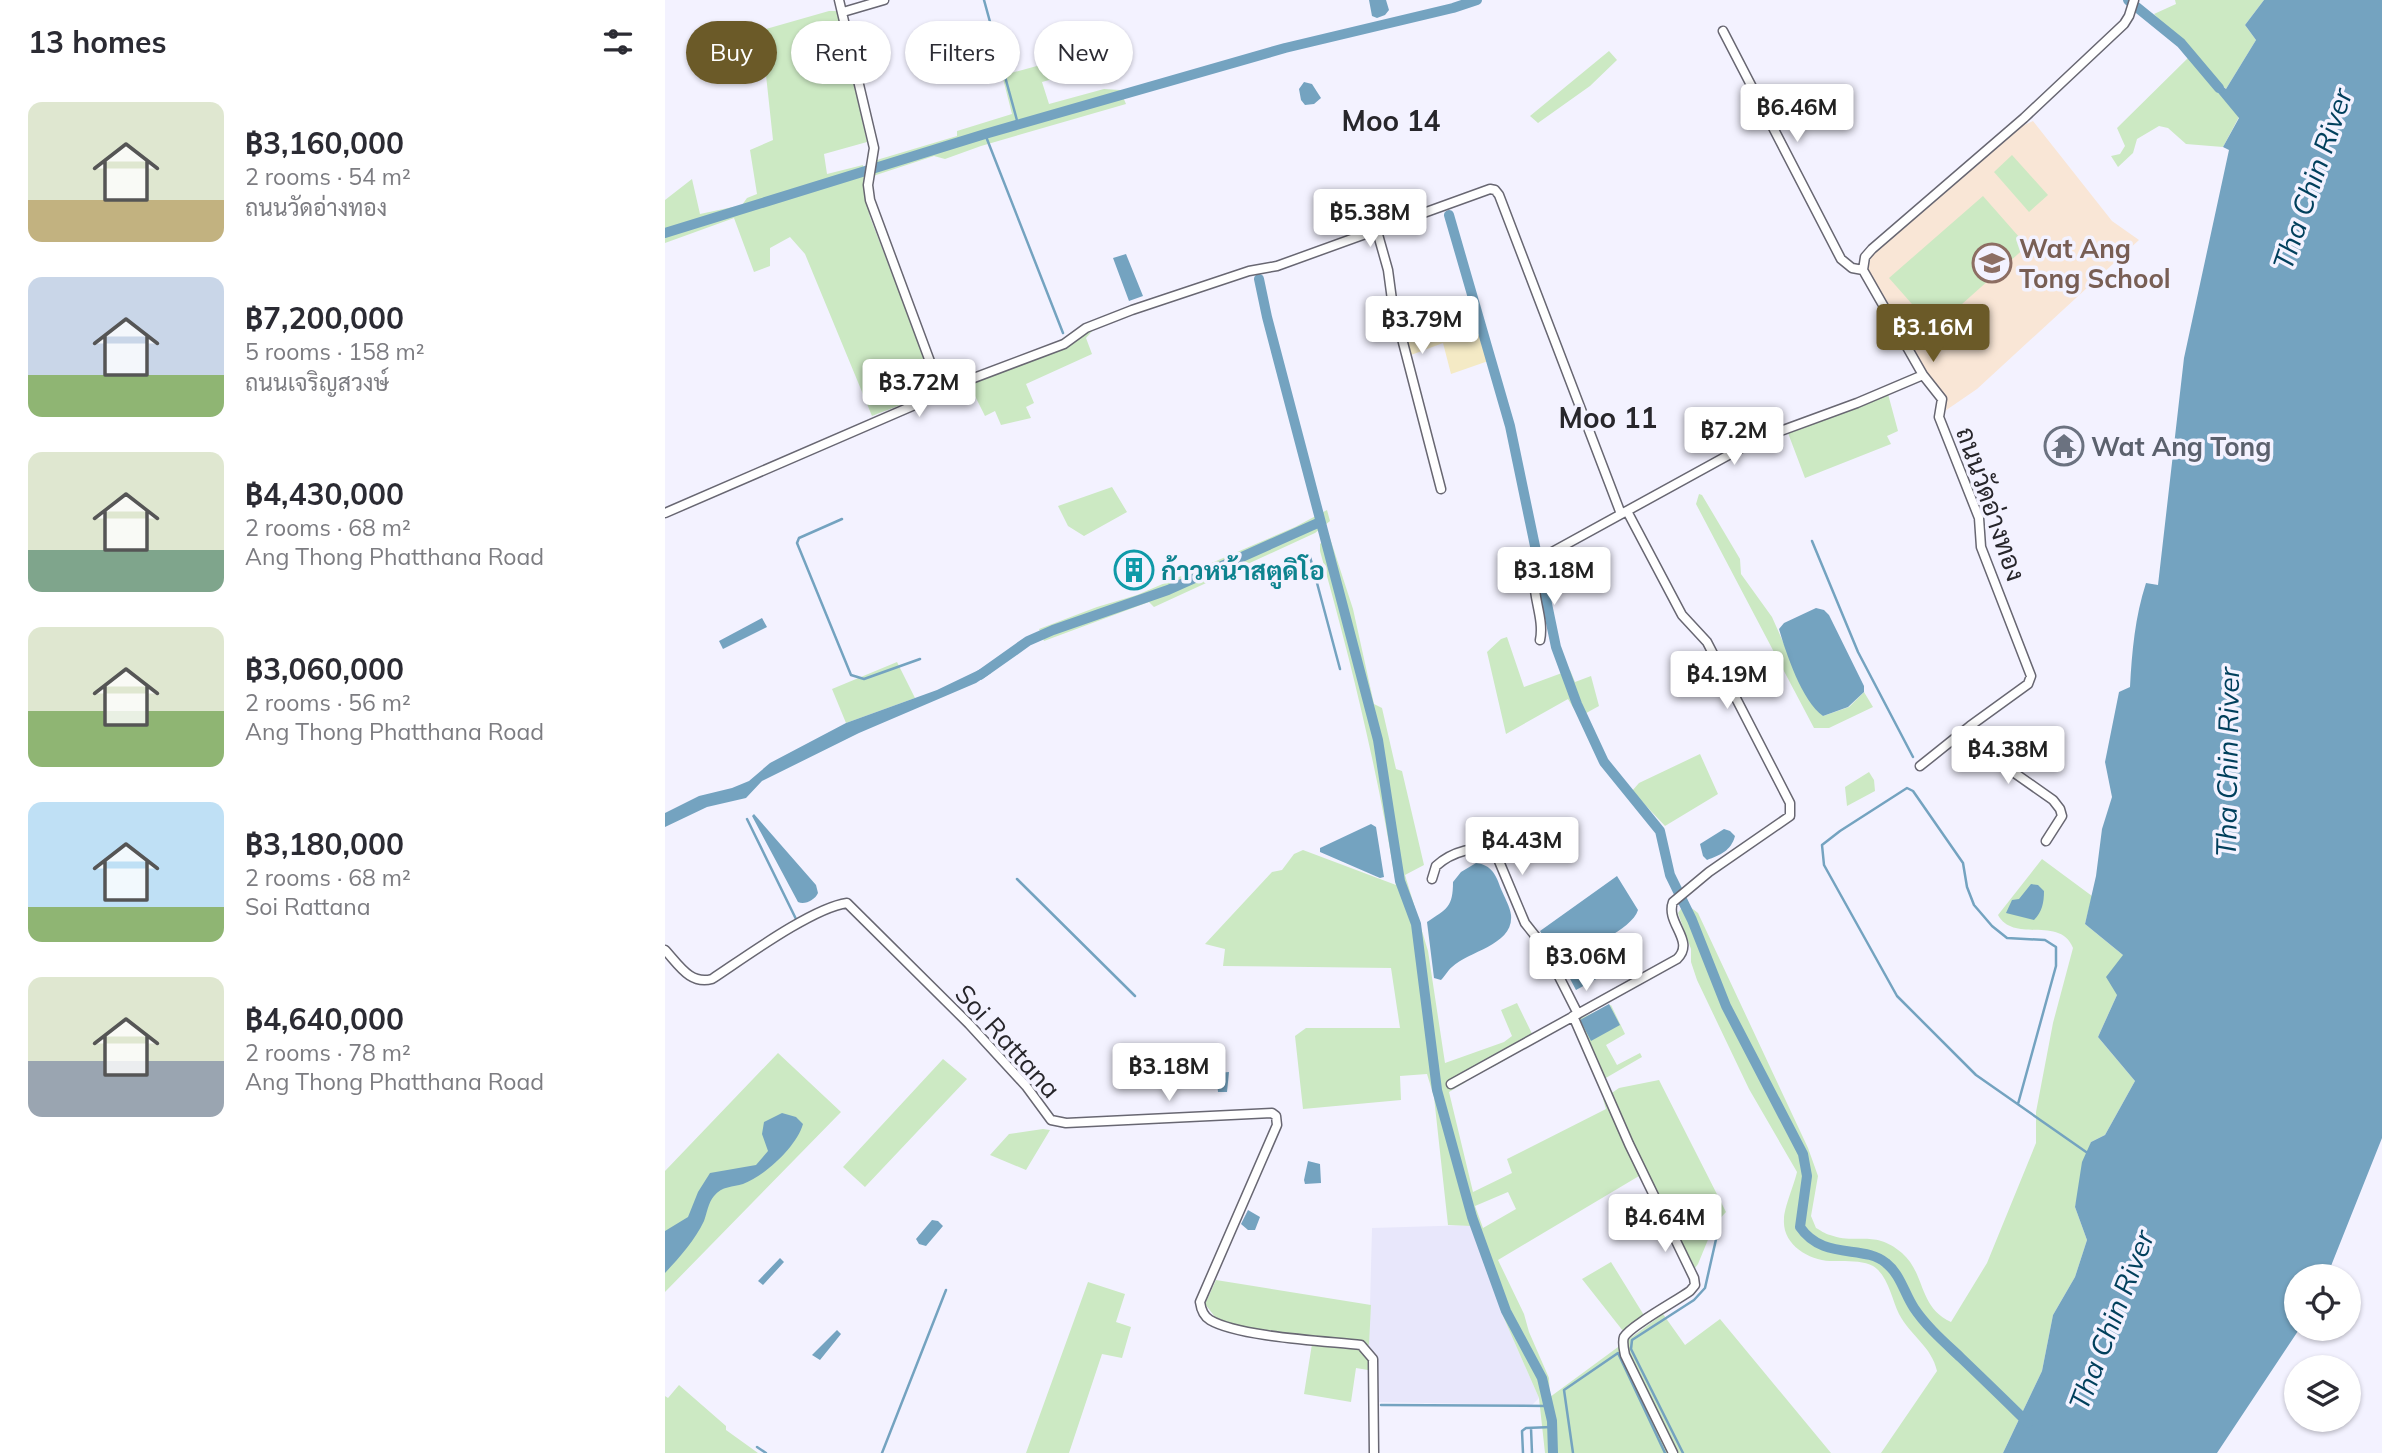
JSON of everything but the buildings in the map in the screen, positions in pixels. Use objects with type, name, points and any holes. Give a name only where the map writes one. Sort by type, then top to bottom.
[{"type":"street","points":[[839,0],[874,148],[868,185],[870,200],[935,375],[934,393]]},
{"type":"street","points":[[843,12],[884,0]]},
{"type":"street","points":[[1723,31],[1842,259],[1852,268],[1863,270],[1865,257],[1872,249],[2024,118],[2124,24],[2134,0]]},
{"type":"street","points":[[665,513],[917,404],[934,393],[1064,344],[1086,328],[1132,310],[1249,271],[1277,266],[1485,190],[1495,190],[1515,235],[1602,469],[1682,615],[1707,642],[1790,803],[1790,816],[1679,895],[1674,902],[1672,915],[1683,940],[1683,953],[1677,959],[1451,1084]]},
{"type":"street","points":[[1377,231],[1441,489]]},
{"type":"street","name":"ถนนวัดอ่างทอง","points":[[1863,270],[1923,375],[1942,399],[1939,418],[1979,518],[1981,547],[2015,639],[2031,673],[2028,684],[1920,766]]},
{"type":"street","points":[[1540,640],[1541,618],[1533,581],[1533,570],[1539,561],[1756,440],[1857,403],[1923,375]]},
{"type":"street","points":[[1959,734],[2053,800],[2062,817],[2046,841]]},
{"type":"street","points":[[1432,879],[1436,866],[1458,854],[1477,848],[1486,848],[1496,854],[1525,923],[1544,947],[1629,1144],[1694,1278],[1695,1285],[1690,1291],[1634,1328],[1624,1337],[1623,1343],[1625,1355],[1673,1453]]},
{"type":"street","name":"Soi Rattana","points":[[665,950],[689,976],[703,982],[712,979],[785,932],[835,905],[847,903],[969,1024],[1026,1086],[1051,1120],[1066,1123],[1272,1113],[1276,1116],[1277,1125],[1200,1302],[1201,1309],[1211,1320],[1233,1328],[1361,1345],[1365,1348],[1373,1359],[1374,1453]]},
{"type":"shaded area","name":"Wat Ang Tong School","points":[[2033,121],[2112,221],[2139,240],[1977,389],[1942,413],[1924,367],[1868,270],[1871,255],[2018,128]]},
{"type":"shaded area","points":[[1472,1225],[1503,1316],[1539,1398],[1532,1405],[1376,1402],[1369,1345],[1372,1228]]},
{"type":"green space","points":[[2175,0],[2264,0],[2245,25],[2256,40],[2226,89],[2214,79],[2239,117],[2223,147],[2186,144],[2168,128],[2159,126],[2137,139],[2133,153],[2118,167],[2111,156],[2120,154],[2125,146],[2117,128],[2189,57],[2173,41],[2175,37],[2154,14],[2176,4]]},
{"type":"green space","points":[[837,11],[840,21],[794,21]]},
{"type":"green space","points":[[791,22],[791,84],[854,84],[867,142],[824,154],[827,174],[863,165],[870,217],[929,369],[932,385],[928,390],[914,399],[872,416],[805,254],[790,237],[770,248],[770,266],[754,272],[734,218],[665,243],[665,200],[692,179],[700,214],[742,205],[747,198],[757,194],[750,150],[773,140],[767,84],[777,84],[777,26]]},
{"type":"green space","points":[[1609,51],[1617,60],[1590,86],[1538,123],[1530,116]]},
{"type":"green space","points":[[1034,67],[1034,84],[1043,84],[1049,104],[1104,89],[1120,90],[1126,104],[945,159],[934,156],[873,176],[875,161],[957,136],[957,131],[1012,114],[1004,84],[1020,84],[1020,71]]},
{"type":"green space","points":[[2012,155],[2048,195],[2029,212],[1994,172]]},
{"type":"green space","points":[[1983,196],[2027,246],[1934,329],[1889,278]]},
{"type":"green space","points":[[1094,329],[1086,338],[1092,354],[1026,384],[1034,403],[1026,407],[1031,418],[1001,425],[995,411],[985,416],[969,384],[1015,366],[1086,330]]},
{"type":"green space","points":[[1888,394],[1898,431],[1887,436],[1891,444],[1805,478],[1788,433]]},
{"type":"green space","points":[[1112,487],[1127,512],[1084,536],[1068,526],[1058,506]]},
{"type":"green space","points":[[1699,494],[1740,559],[1741,574],[1772,617],[1803,687],[1823,716],[1849,707],[1864,692],[1873,707],[1829,728],[1814,728],[1696,504]]},
{"type":"green space","points":[[1327,510],[1330,521],[1315,533],[1154,607],[1149,602],[1044,641],[1039,629],[1137,595],[1295,527]]},
{"type":"green space","points":[[1329,535],[1353,609],[1374,704],[1382,708],[1396,769],[1402,771],[1424,865],[1405,875],[1428,951],[1445,1063],[1504,1042],[1512,1036],[1501,1010],[1517,1003],[1536,1042],[1493,1067],[1465,1076],[1466,1082],[1449,1092],[1473,1192],[1512,1173],[1507,1159],[1606,1109],[1603,1099],[1619,1088],[1659,1080],[1726,1212],[1714,1225],[1698,1264],[1689,1276],[1639,1176],[1498,1260],[1524,1314],[1549,1378],[1550,1397],[1663,1314],[1685,1345],[1720,1319],[1831,1453],[1545,1453],[1539,1398],[1503,1316],[1472,1226],[1448,1225],[1434,1097],[1427,1074],[1400,1076],[1401,1100],[1303,1109],[1295,1036],[1306,1028],[1400,1028],[1391,968],[1223,966],[1225,949],[1205,944],[1272,872],[1282,870],[1294,854],[1303,850],[1396,885],[1372,759],[1320,544]],"holes":[[[1508,1192],[1516,1209],[1483,1228],[1475,1206]]]},
{"type":"green space","points":[[1507,637],[1524,687],[1570,670],[1575,682],[1591,676],[1599,706],[1579,717],[1568,699],[1506,734],[1487,652]]},
{"type":"green space","points":[[897,662],[915,698],[846,723],[832,689]]},
{"type":"green space","points":[[1700,754],[1718,794],[1665,826],[1632,791],[1639,783]]},
{"type":"green space","points":[[1869,772],[1874,780],[1875,791],[1847,806],[1845,787]]},
{"type":"green space","points":[[2042,859],[2092,896],[2085,924],[2123,955],[2117,995],[2098,1037],[2135,1081],[2105,1135],[2091,1142],[2075,1207],[2087,1240],[2075,1277],[2053,1315],[2042,1371],[2003,1453],[1881,1453],[1937,1371],[1931,1355],[1899,1314],[1886,1281],[1878,1270],[1863,1263],[1813,1258],[1798,1249],[1787,1236],[1784,1214],[1797,1172],[1749,1089],[1697,980],[1691,962],[1691,949],[1678,913],[1685,903],[1698,913],[1808,1148],[1818,1176],[1811,1216],[1816,1228],[1840,1238],[1874,1239],[1892,1246],[1910,1261],[1933,1308],[1951,1322],[1987,1263],[2036,1143],[2036,1112],[2053,1023],[2073,948],[2067,938],[2058,933],[2015,928],[2005,923],[1998,915]]},
{"type":"green space","points":[[1611,1005],[1625,1034],[1606,1045],[1617,1065],[1640,1053],[1642,1057],[1604,1079],[1577,1020]]},
{"type":"green space","points":[[778,1053],[841,1112],[665,1292],[665,1171]]},
{"type":"green space","points":[[943,1059],[967,1079],[865,1187],[843,1167]]},
{"type":"green space","points":[[1050,1130],[1026,1170],[990,1155],[1009,1134]]},
{"type":"green space","points":[[1611,1262],[1645,1317],[1623,1331],[1582,1279]]},
{"type":"green space","points":[[1216,1280],[1371,1305],[1369,1345],[1234,1325],[1215,1317],[1205,1304]]},
{"type":"green space","points":[[1088,1282],[1125,1294],[1116,1322],[1131,1327],[1122,1358],[1102,1354],[1069,1453],[1026,1453]]},
{"type":"green space","points":[[1312,1344],[1362,1349],[1368,1354],[1368,1370],[1356,1368],[1351,1402],[1304,1394]]},
{"type":"green space","points":[[679,1385],[726,1426],[726,1430],[758,1453],[665,1453],[665,1396],[668,1398]]},
{"type":"sand","points":[[1476,300],[1494,359],[1451,374],[1443,343],[1403,358],[1396,328]]},
{"type":"water","points":[[1369,0],[1386,0],[1389,10],[1377,18],[1372,16]]},
{"type":"water","name":"Tha Chin River","points":[[2264,0],[2382,0],[2382,1138],[2332,1264],[2284,1264],[2284,1341],[2291,1341],[2217,1453],[2003,1453],[2042,1371],[2053,1315],[2075,1277],[2087,1240],[2075,1207],[2082,1162],[2091,1142],[2105,1135],[2135,1081],[2098,1037],[2117,995],[2106,977],[2123,955],[2085,924],[2096,876],[2102,829],[2112,797],[2105,762],[2119,692],[2130,687],[2135,634],[2146,583],[2158,585],[2184,358],[2229,150],[2223,147],[2239,118],[2210,83],[2213,79],[2226,89],[2256,40],[2245,25]]},
{"type":"water","points":[[1304,82],[1312,84],[1321,98],[1314,104],[1305,105],[1301,100],[1299,89]]},
{"type":"water","points":[[1126,254],[1143,296],[1129,301],[1113,258]]},
{"type":"water","points":[[1816,608],[1829,615],[1864,686],[1864,692],[1848,707],[1823,716],[1815,709],[1802,688],[1790,663],[1779,629],[1784,623]]},
{"type":"water","points":[[762,618],[767,627],[723,649],[719,641]]},
{"type":"water","points":[[987,666],[991,673],[976,683],[859,733],[762,781],[746,798],[707,807],[665,827],[665,813],[699,796],[749,781],[770,763],[846,723],[937,690]]},
{"type":"water","points":[[754,814],[816,885],[818,893],[812,900],[798,902],[752,816]]},
{"type":"water","points":[[1371,824],[1376,827],[1384,877],[1380,878],[1320,852],[1320,848]]},
{"type":"water","points":[[1724,829],[1735,836],[1731,845],[1724,852],[1707,860],[1700,844]]},
{"type":"water","points":[[1476,863],[1490,868],[1495,875],[1511,915],[1510,925],[1498,940],[1460,961],[1441,980],[1434,978],[1427,922],[1450,902],[1453,882],[1461,872]]},
{"type":"water","points":[[1617,876],[1638,910],[1634,917],[1617,932],[1595,944],[1565,959],[1557,957],[1540,931]]},
{"type":"water","points":[[2031,884],[2038,885],[2044,891],[2042,907],[2037,917],[2034,920],[2006,913],[2012,900],[2019,899]]},
{"type":"water","points":[[1623,945],[1631,960],[1576,990],[1568,975]]},
{"type":"water","points":[[1609,1004],[1620,1025],[1591,1041],[1580,1020]]},
{"type":"water","points":[[1229,1072],[1227,1092],[1218,1092],[1216,1073]]},
{"type":"water","points":[[782,1113],[796,1117],[803,1124],[794,1142],[761,1174],[743,1184],[724,1189],[714,1196],[696,1235],[665,1273],[665,1231],[688,1217],[698,1192],[710,1173],[756,1165],[768,1151],[762,1134],[764,1122]]},
{"type":"water","points":[[1308,1161],[1320,1164],[1321,1183],[1305,1184]]},
{"type":"water","points":[[1248,1210],[1260,1217],[1255,1230],[1248,1230],[1241,1224]]},
{"type":"water","points":[[932,1220],[943,1226],[926,1246],[919,1244],[916,1239]]},
{"type":"water","points":[[780,1258],[784,1262],[763,1285],[758,1281]]},
{"type":"water","points":[[837,1330],[841,1334],[820,1360],[812,1355]]},
{"type":"waterway","points":[[984,0],[1018,124]]},
{"type":"waterway","points":[[665,233],[985,134],[1285,48],[1477,0]]},
{"type":"waterway","points":[[2128,0],[2181,43],[2219,88]]},
{"type":"waterway","points":[[985,134],[1063,333]]},
{"type":"waterway","points":[[1449,215],[1510,426],[1556,647],[1577,704],[1604,762],[1660,831],[1670,875],[1692,920],[1726,1006],[1803,1154],[1807,1176],[1800,1227],[1809,1238],[1820,1244],[1867,1254],[1886,1263],[1929,1327],[2028,1423]]},
{"type":"waterway","points":[[1259,279],[1378,740],[1400,881],[1416,924],[1437,1090],[1472,1217],[1506,1311],[1542,1378],[1552,1421],[1553,1453]]},
{"type":"waterway","points":[[842,519],[799,538],[797,543],[851,675],[864,679],[920,659]]},
{"type":"waterway","points":[[980,675],[1028,641],[1168,590],[1320,522]]},
{"type":"waterway","points":[[1812,541],[1858,652],[1913,757]]},
{"type":"waterway","points":[[1309,553],[1340,669]]},
{"type":"waterway","points":[[2018,1104],[2056,966],[2056,947],[2045,940],[2007,938],[1992,926],[1974,905],[1967,887],[1963,863],[1913,791],[1907,788],[1822,845],[1824,865],[1897,996],[1976,1075],[2089,1154]]},
{"type":"waterway","points":[[747,819],[796,919]]},
{"type":"waterway","points":[[1017,879],[1135,996]]},
{"type":"waterway","points":[[1683,1453],[1631,1349],[1632,1340],[1694,1300],[1705,1288],[1717,1235]]},
{"type":"waterway","points":[[882,1453],[946,1290]]},
{"type":"waterway","points":[[1573,1453],[1564,1390],[1618,1353],[1665,1453]]},
{"type":"waterway","points":[[1381,1405],[1549,1406]]},
{"type":"waterway","points":[[1523,1453],[1522,1431],[1526,1428],[1552,1427]]},
{"type":"waterway","points":[[1531,1428],[1532,1453]]},
{"type":"waterway","points":[[757,1447],[766,1453]]},
{"type":"place","name":"Wat Ang Tong School","points":[[1992,263]]},
{"type":"place","name":"Wat Ang Tong","points":[[2064,446]]},
{"type":"place","name":"ก้าวหน้าสตูดิโอ","points":[[1134,570]]},
{"type":"district","name":"Moo 14","points":[[1391,120]]},
{"type":"district","name":"Moo 11","points":[[1608,417]]}]
